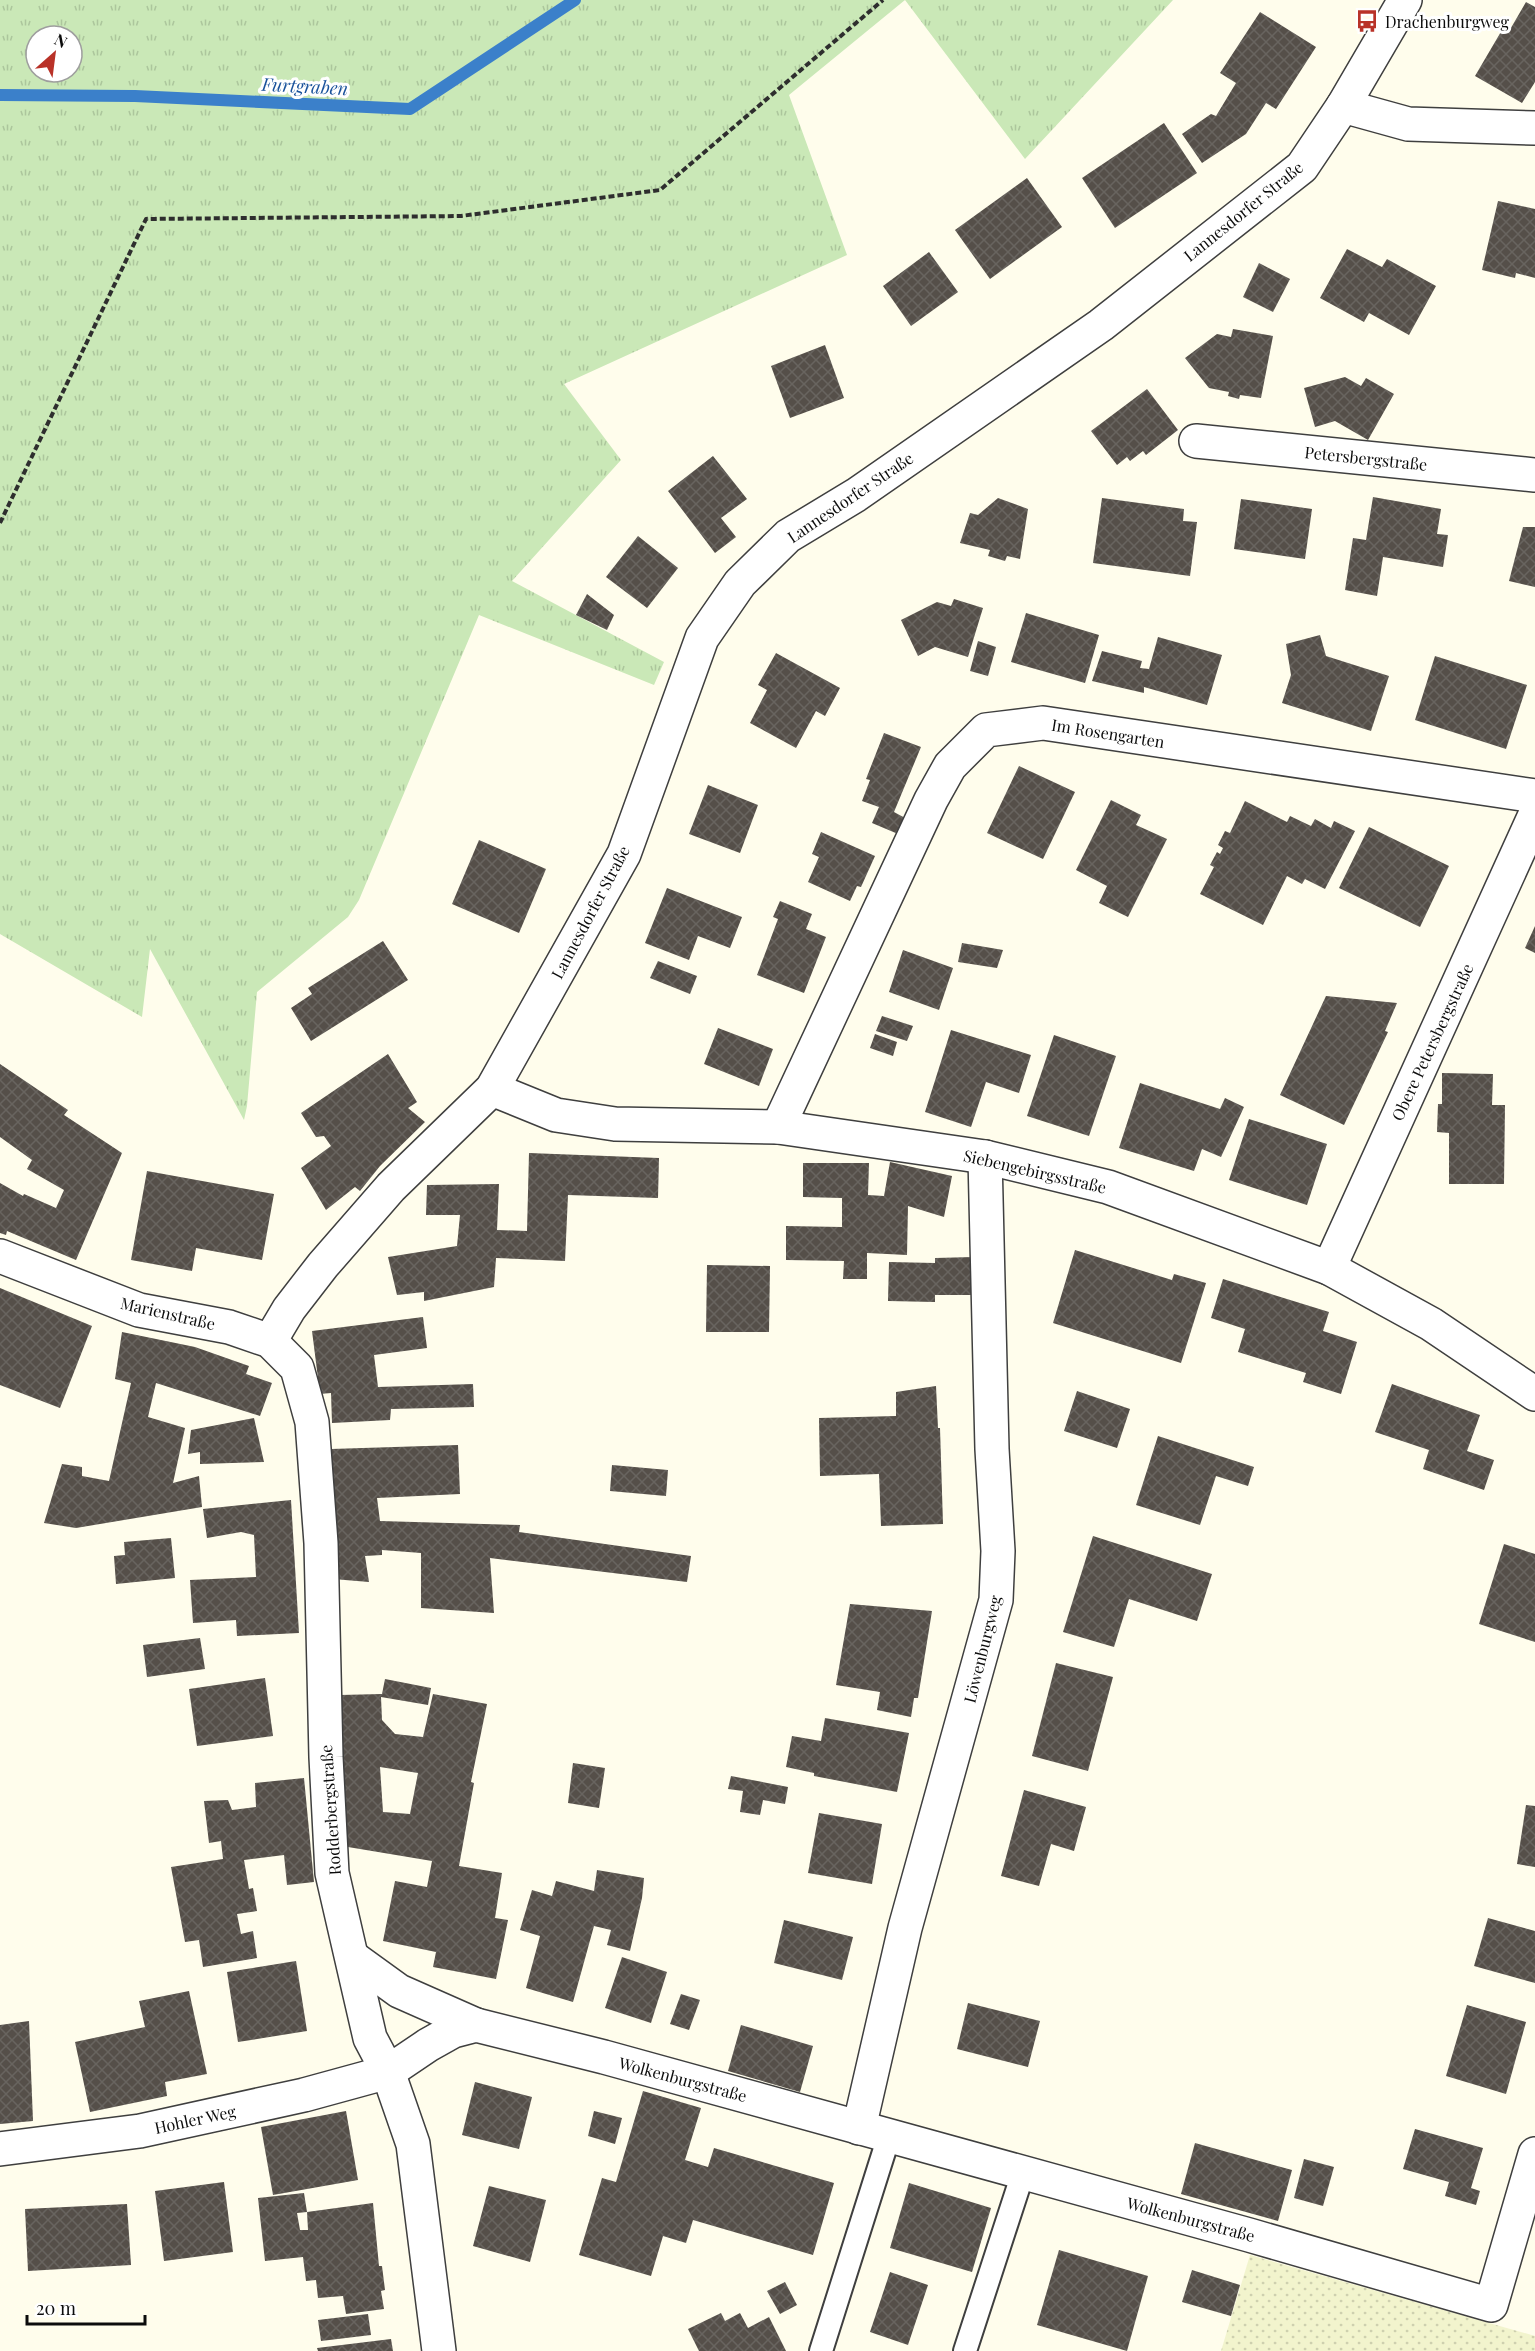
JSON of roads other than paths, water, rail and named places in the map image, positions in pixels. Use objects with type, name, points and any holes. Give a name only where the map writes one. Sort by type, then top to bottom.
[{"type":"street","name":"Lannesdorfer Straße","points":[[270,1341],[289,1309],[330,1256],[391,1187],[492,1089],[624,854],[702,639],[740,583],[788,536],[856,495],[1101,325],[1302,167],[1343,106],[1406,0]]},
{"type":"street","points":[[1343,106],[1407,124],[1535,128]]},
{"type":"street","name":"Petersbergstraße","points":[[1196,441],[1535,475]]},
{"type":"street","name":"Im Rosengarten","points":[[778,1127],[931,800],[950,766],[986,730],[1043,723],[1535,796]]},
{"type":"street","name":"Obere Petersbergstraße","points":[[1329,1268],[1535,815]]},
{"type":"street","name":"Siebengebirgsstraße","points":[[492,1089],[556,1115],[615,1124],[778,1127],[985,1157],[1108,1187],[1329,1268],[1431,1324],[1535,1394]]},
{"type":"street","name":"Löwenburgweg","points":[[874,2132],[905,1928],[996,1600],[998,1551],[992,1449],[985,1157]]},
{"type":"street","name":"Marienstraße","points":[[0,1256],[56,1280],[139,1310],[229,1327],[270,1341]]},
{"type":"street","name":"Rodderbergstraße","points":[[270,1341],[297,1368],[312,1422],[321,1543],[326,1757],[332,1873],[370,2038],[388,2072],[413,2144],[439,2351]]},
{"type":"street","name":"Wolkenburgstraße","points":[[352,1957],[399,1991],[476,2025],[1249,2235],[1491,2305],[1535,2154]]},
{"type":"street","points":[[388,2072],[445,2036],[476,2025]]},
{"type":"street","name":"Hohler Weg","points":[[0,2149],[140,2131],[304,2095],[388,2072]]},
{"type":"lane","points":[[821,2351],[874,2132]]},
{"type":"lane","points":[[965,2351],[1023,2173]]},
{"type":"waterway","name":"Furtgraben","points":[[0,95],[135,96],[410,109],[575,0]]},
{"type":"place","name":"Drachenburgweg","points":[[1367,21]]}]
